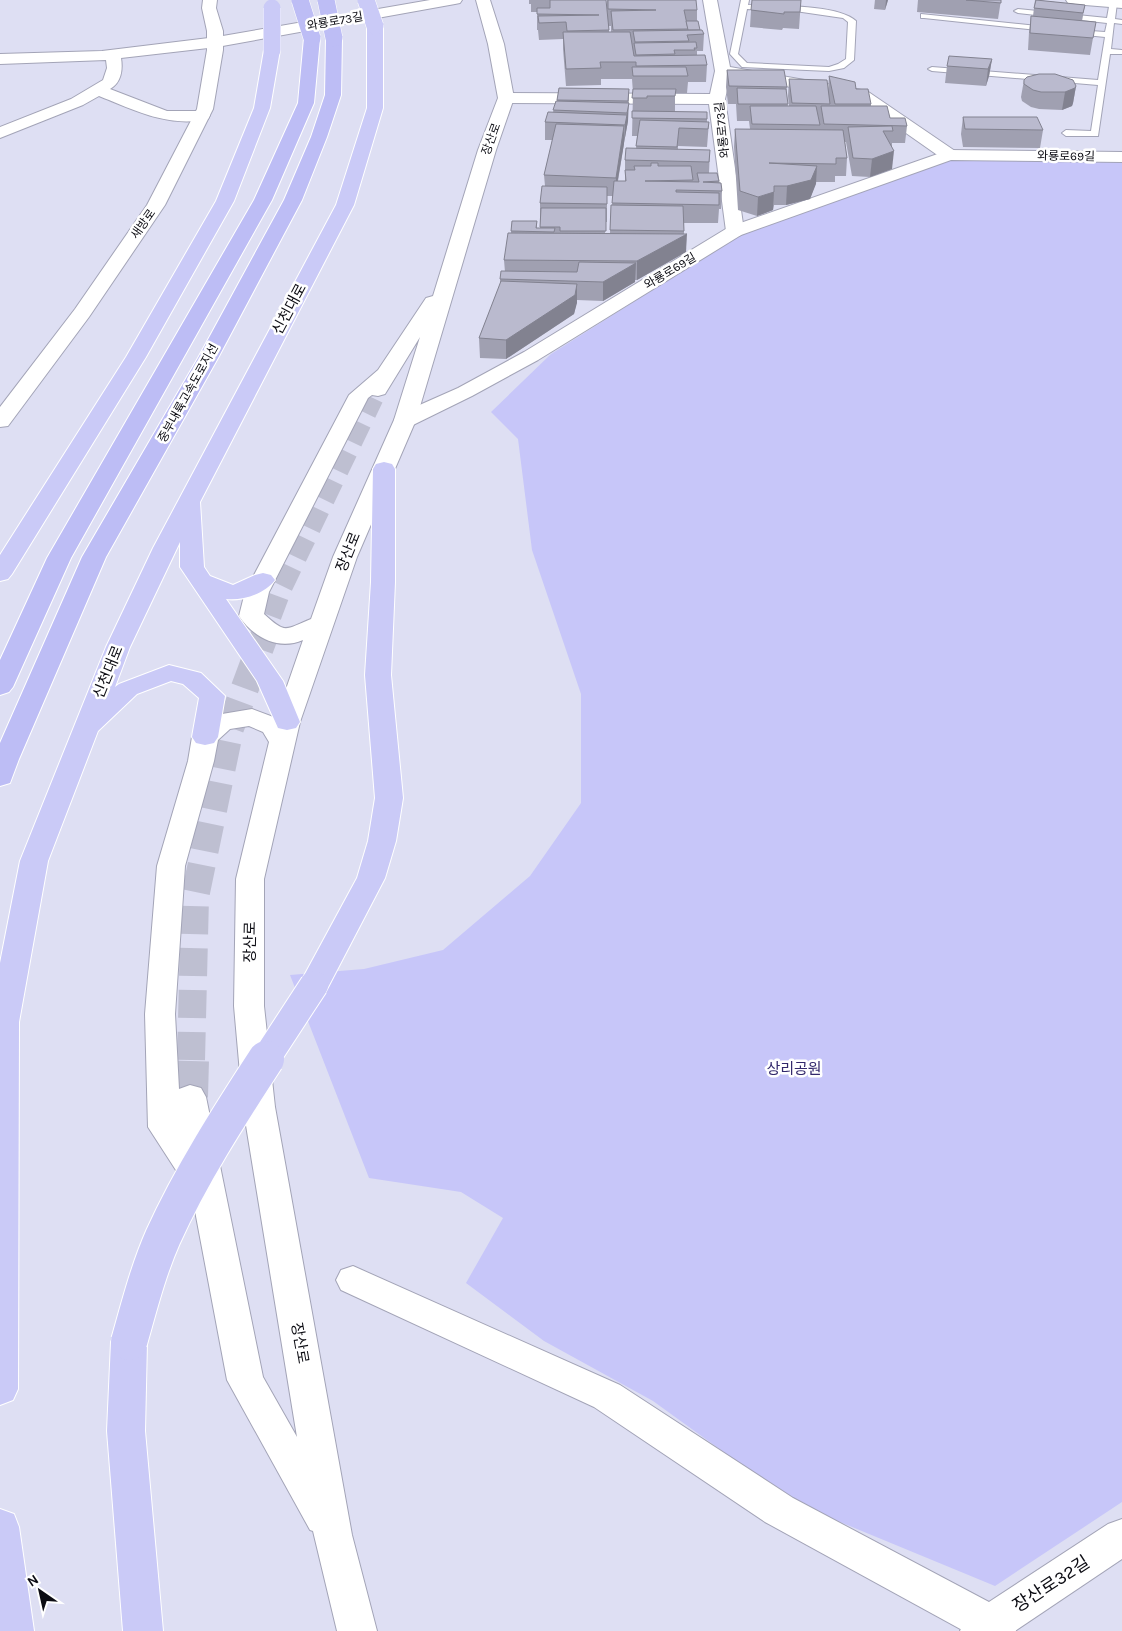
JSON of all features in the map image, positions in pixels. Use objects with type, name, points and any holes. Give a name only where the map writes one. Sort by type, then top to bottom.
[{"type":"highway","name":"중부내륙고속도로지선","points":[[0,687],[59,558],[263,200],[306,103],[312,38],[300,0]]},
{"type":"highway","name":"중부내륙고속도로지선","points":[[0,777],[6,759],[94,557],[208,358],[293,200],[319,137],[333,96],[334,38],[326,0]]},
{"type":"highway","name":"신천대로","points":[[0,1389],[4,1022],[34,861],[118,647],[190,500],[346,205],[375,108],[375,26],[366,0]]},
{"type":"highway","points":[[0,574],[136,356],[225,201],[262,108],[272,50],[271,4]]},
{"type":"highway","points":[[143,1631],[126,1432],[129,1342],[146,1282],[169,1224],[210,1147],[314,985],[371,878],[382,841],[388,798],[378,675],[383,582],[384,469]]},
{"type":"highway","points":[[190,500],[192,567],[270,681],[284,732]]},
{"type":"highway","points":[[202,581],[226,593],[242,593],[263,580]]},
{"type":"highway","points":[[85,731],[128,689],[169,673],[192,678],[212,696],[205,737]]},
{"type":"highway","points":[[0,1527],[14,1631]]},
{"type":"main road","name":"새방로","points":[[0,421],[82,313],[156,205],[202,115],[216,42],[215,25],[208,5],[210,0]]},
{"type":"main road","name":"와룡로73길","points":[[0,59],[113,54],[216,42],[455,0]]},
{"type":"main road","points":[[483,0],[496,44],[506,98],[718,99]]},
{"type":"main road","name":"와룡로73길","points":[[710,0],[723,71],[718,99],[735,231]]},
{"type":"main road","points":[[1073,0],[1118,4]]},
{"type":"main road","points":[[0,133],[77,102],[110,83],[115,68],[113,54]]},
{"type":"main road","points":[[723,71],[861,94],[949,155]]},
{"type":"main road","points":[[98,90],[164,115],[176,117],[202,115]]},
{"type":"main road","name":"장산로","points":[[357,1631],[334,1535],[259,1107],[249,1006],[250,879],[284,732],[345,557],[405,420],[486,150],[506,98]]},
{"type":"main road","name":"와룡로69길","points":[[405,420],[464,392],[531,356],[735,231],[949,155],[1122,157]]},
{"type":"main road","name":"장산로","points":[[374,398],[386,374],[449,277]]},
{"type":"main road","points":[[321,624],[290,637],[273,635],[251,616],[257,592],[359,395],[386,374]]},
{"type":"main road","points":[[208,1191],[164,1127],[160,1014],[171,866],[201,761],[205,737],[222,722],[252,717],[284,732]]},
{"type":"main road","points":[[190,1096],[245,1380],[334,1535]]},
{"type":"main road","points":[[353,1280],[607,1396],[779,1510],[988,1629]]},
{"type":"main road","name":"장산로32길","points":[[988,1629],[1122,1537]]},
{"type":"lane","points":[[745,4],[830,12],[849,16],[852,20],[850,60],[841,66],[829,69],[745,65],[734,54],[745,4]]},
{"type":"lane","points":[[1066,133],[1095,134],[1111,20],[1118,4]]},
{"type":"lane","points":[[1015,25],[1018,9],[1122,22]]},
{"type":"lane","points":[[924,16],[1052,29]]},
{"type":"lane","points":[[1071,31],[1109,35]]},
{"type":"lane","points":[[1107,51],[1122,52]]},
{"type":"lane","points":[[932,69],[1102,83]]},
{"type":"green space","name":"상리공원","points":[[957,158],[1122,161],[1122,1502],[995,1586],[794,1503],[653,1401],[544,1341],[466,1283],[503,1218],[461,1192],[369,1178],[290,975],[364,969],[443,950],[530,876],[581,803],[581,694],[532,550],[518,439],[491,412],[551,354],[740,235]]},
{"type":"building","points":[[550,0],[606,0],[609,30],[567,31],[566,22],[539,23],[538,16],[599,15],[537,14],[537,8],[550,8]]},
{"type":"building","points":[[608,0],[696,0],[697,10],[684,10],[688,29],[613,30],[611,11],[656,10],[608,9]]},
{"type":"building","points":[[752,0],[801,0],[800,12],[784,12],[784,14],[751,10]]},
{"type":"building","points":[[966,0],[1001,0],[1001,3]]},
{"type":"building","points":[[1036,0],[1085,5],[1083,13],[1034,8]]},
{"type":"building","points":[[1031,16],[1096,22],[1093,38],[1030,33]]},
{"type":"building","points":[[686,21],[698,21],[700,30],[688,30]]},
{"type":"building","points":[[702,30],[704,34],[687,35],[689,41],[635,42],[633,31]]},
{"type":"building","points":[[563,32],[630,32],[634,56],[705,55],[707,65],[636,66],[636,62],[600,62],[601,68],[566,69]]},
{"type":"building","points":[[696,42],[697,48],[694,48],[695,50],[674,50],[675,54],[636,55],[634,43]]},
{"type":"building","points":[[949,56],[992,59],[988,69],[947,66]]},
{"type":"building","points":[[632,67],[686,67],[688,76],[633,76]]},
{"type":"building","points":[[727,70],[784,70],[787,87],[729,86]]},
{"type":"building","points":[[1039,74],[1055,74],[1073,80],[1076,86],[1065,92],[1041,92],[1033,90],[1024,84],[1024,80],[1027,77]]},
{"type":"building","points":[[829,76],[855,82],[856,89],[868,89],[871,104],[835,104]]},
{"type":"building","points":[[789,79],[827,80],[830,104],[792,103]]},
{"type":"building","points":[[559,88],[629,89],[628,101],[557,100]]},
{"type":"building","points":[[737,88],[786,89],[788,104],[738,104]]},
{"type":"building","points":[[633,89],[676,89],[675,96],[632,98]]},
{"type":"building","points":[[556,101],[629,103],[627,113],[553,110]]},
{"type":"building","points":[[750,106],[816,106],[820,125],[752,124]]},
{"type":"building","points":[[821,106],[887,106],[890,118],[905,118],[907,126],[824,124]]},
{"type":"building","points":[[632,111],[707,112],[707,119],[632,118]]},
{"type":"building","points":[[548,112],[627,115],[625,125],[545,122]]},
{"type":"building","points":[[963,117],[1037,117],[1043,130],[965,129]]},
{"type":"building","points":[[640,120],[709,122],[708,129],[679,128],[677,147],[636,146]]},
{"type":"building","points":[[556,124],[624,126],[616,178],[544,175]]},
{"type":"building","points":[[892,126],[893,131],[883,131],[894,151],[872,159],[853,158],[848,127]]},
{"type":"building","points":[[735,129],[843,130],[847,158],[836,158],[836,164],[769,163],[817,166],[811,180],[787,186],[774,186],[774,192],[758,197],[740,191]]},
{"type":"building","points":[[626,148],[710,150],[709,162],[625,160]]},
{"type":"building","points":[[651,163],[658,163],[658,166],[691,166],[693,180],[645,181],[699,182],[697,173],[717,173],[719,181],[703,182],[721,183],[722,191],[676,190],[676,192],[719,193],[719,205],[612,203],[614,181],[626,181],[625,170],[635,170],[634,166],[651,166]]},
{"type":"building","points":[[542,186],[607,187],[607,204],[540,203]]},
{"type":"building","points":[[611,205],[683,206],[684,231],[610,230]]},
{"type":"building","points":[[541,208],[606,208],[606,231],[560,231],[560,227],[540,227]]},
{"type":"building","points":[[512,221],[537,221],[536,228],[555,228],[554,232],[511,231]]},
{"type":"building","points":[[508,233],[687,234],[637,261],[504,260]]},
{"type":"building","points":[[579,262],[636,263],[603,282],[500,279],[501,271],[577,272]]},
{"type":"building","points":[[501,281],[577,284],[575,295],[506,340],[479,338]]},
{"type":"tunnel","points":[[271,616],[282,587],[373,398]]},
{"type":"tunnel","points":[[191,1060],[195,897],[230,728],[272,615]]},
{"type":"tunnel","points":[[190,1097],[191,1059]]}]
